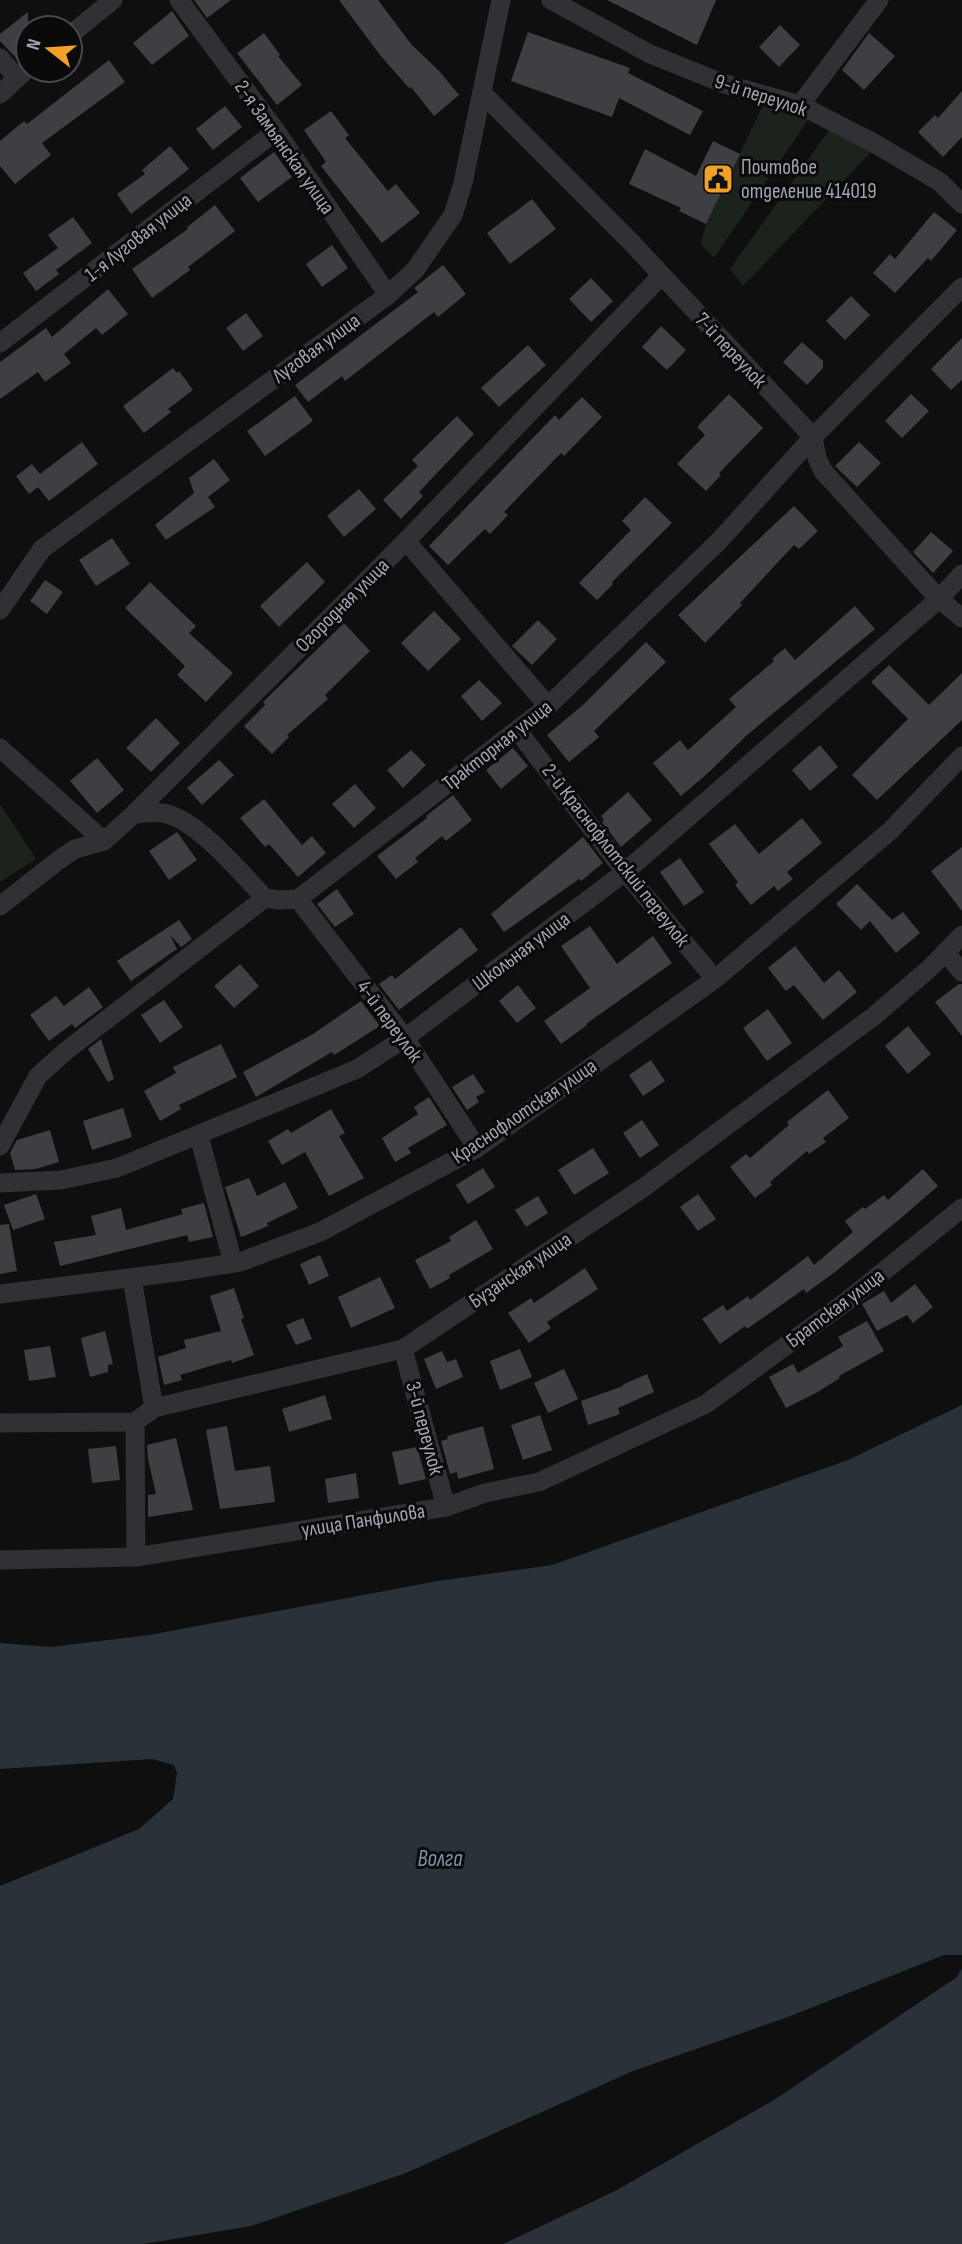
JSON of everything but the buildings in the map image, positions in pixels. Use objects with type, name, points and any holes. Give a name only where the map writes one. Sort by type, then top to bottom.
[{"type":"street","points":[[84,24],[113,0]]},
{"type":"street","name":"2-я Замьянская улица","points":[[179,0],[276,131],[388,295]]},
{"type":"street","name":"Луговая улица","points":[[0,610],[42,549],[388,295],[415,270],[453,215],[463,183],[501,0]]},
{"type":"street","name":"9-й переулок","points":[[551,0],[650,54],[722,83],[800,105],[872,142],[940,182],[962,204]]},
{"type":"street","points":[[800,105],[879,0]]},
{"type":"street","points":[[0,94],[14,81]]},
{"type":"street","name":"7-й переулок","points":[[482,93],[662,275],[813,437],[823,471],[939,599],[962,618]]},
{"type":"street","name":"1-я Луговая улица","points":[[0,343],[276,131]]},
{"type":"street","name":"Огородная улица","points":[[0,906],[75,849],[104,841],[134,814],[406,541],[662,275]]},
{"type":"street","name":"Тракторная улица","points":[[298,898],[548,706],[720,540],[813,437],[962,287]]},
{"type":"street","points":[[406,541],[548,706]]},
{"type":"street","name":"Школьная улица","points":[[0,1183],[87,1176],[117,1168],[357,1069],[405,1038],[625,872],[939,599],[962,574]]},
{"type":"street","name":"2-й Краснофлотский переулок","points":[[518,731],[625,872],[715,979]]},
{"type":"street","points":[[0,748],[104,841]]},
{"type":"street","name":"Краснофлотская улица","points":[[0,1294],[233,1263],[320,1232],[477,1148],[715,979],[890,831],[962,756]]},
{"type":"street","points":[[134,814],[158,812],[175,816],[206,838],[265,898],[279,901],[298,898]]},
{"type":"street","points":[[0,1146],[45,1068],[265,898]]},
{"type":"street","name":"4-й переулок","points":[[298,898],[405,1038],[477,1148]]},
{"type":"street","name":"Бузанская улица","points":[[135,1422],[154,1408],[403,1349],[643,1188],[874,1016],[962,935]]},
{"type":"street","points":[[945,952],[962,972]]},
{"type":"street","points":[[200,1136],[233,1263]]},
{"type":"street","name":"Братская улица","points":[[706,1404],[847,1301],[962,1208]]},
{"type":"street","points":[[132,1278],[154,1408]]},
{"type":"street","name":"3-й переулок","points":[[403,1349],[446,1507]]},
{"type":"street","name":"улица Панфилова","points":[[0,1560],[136,1557],[446,1507],[485,1493],[539,1482],[706,1404]]},
{"type":"street","points":[[0,1423],[135,1422],[136,1557]]},
{"type":"shaded area","points":[[769,93],[810,117],[714,258],[701,244],[706,224]]},
{"type":"shaded area","points":[[829,130],[873,150],[743,286],[730,269]]},
{"type":"shaded area","points":[[0,804],[36,859],[0,882]]},
{"type":"water","name":"Волга","points":[[962,1405],[962,1955],[944,1955],[788,2017],[633,2071],[406,2173],[251,2226],[144,2244],[0,2244],[0,1886],[139,1829],[173,1799],[177,1773],[174,1765],[152,1759],[0,1769],[0,1643],[51,1647],[149,1635],[438,1581],[552,1565],[848,1460]]},
{"type":"water","points":[[962,1968],[962,2244],[503,2244],[615,2191],[774,2100],[957,1977]]},
{"type":"place","name":"Почтовое отделение 414019","points":[[718,179]]}]
